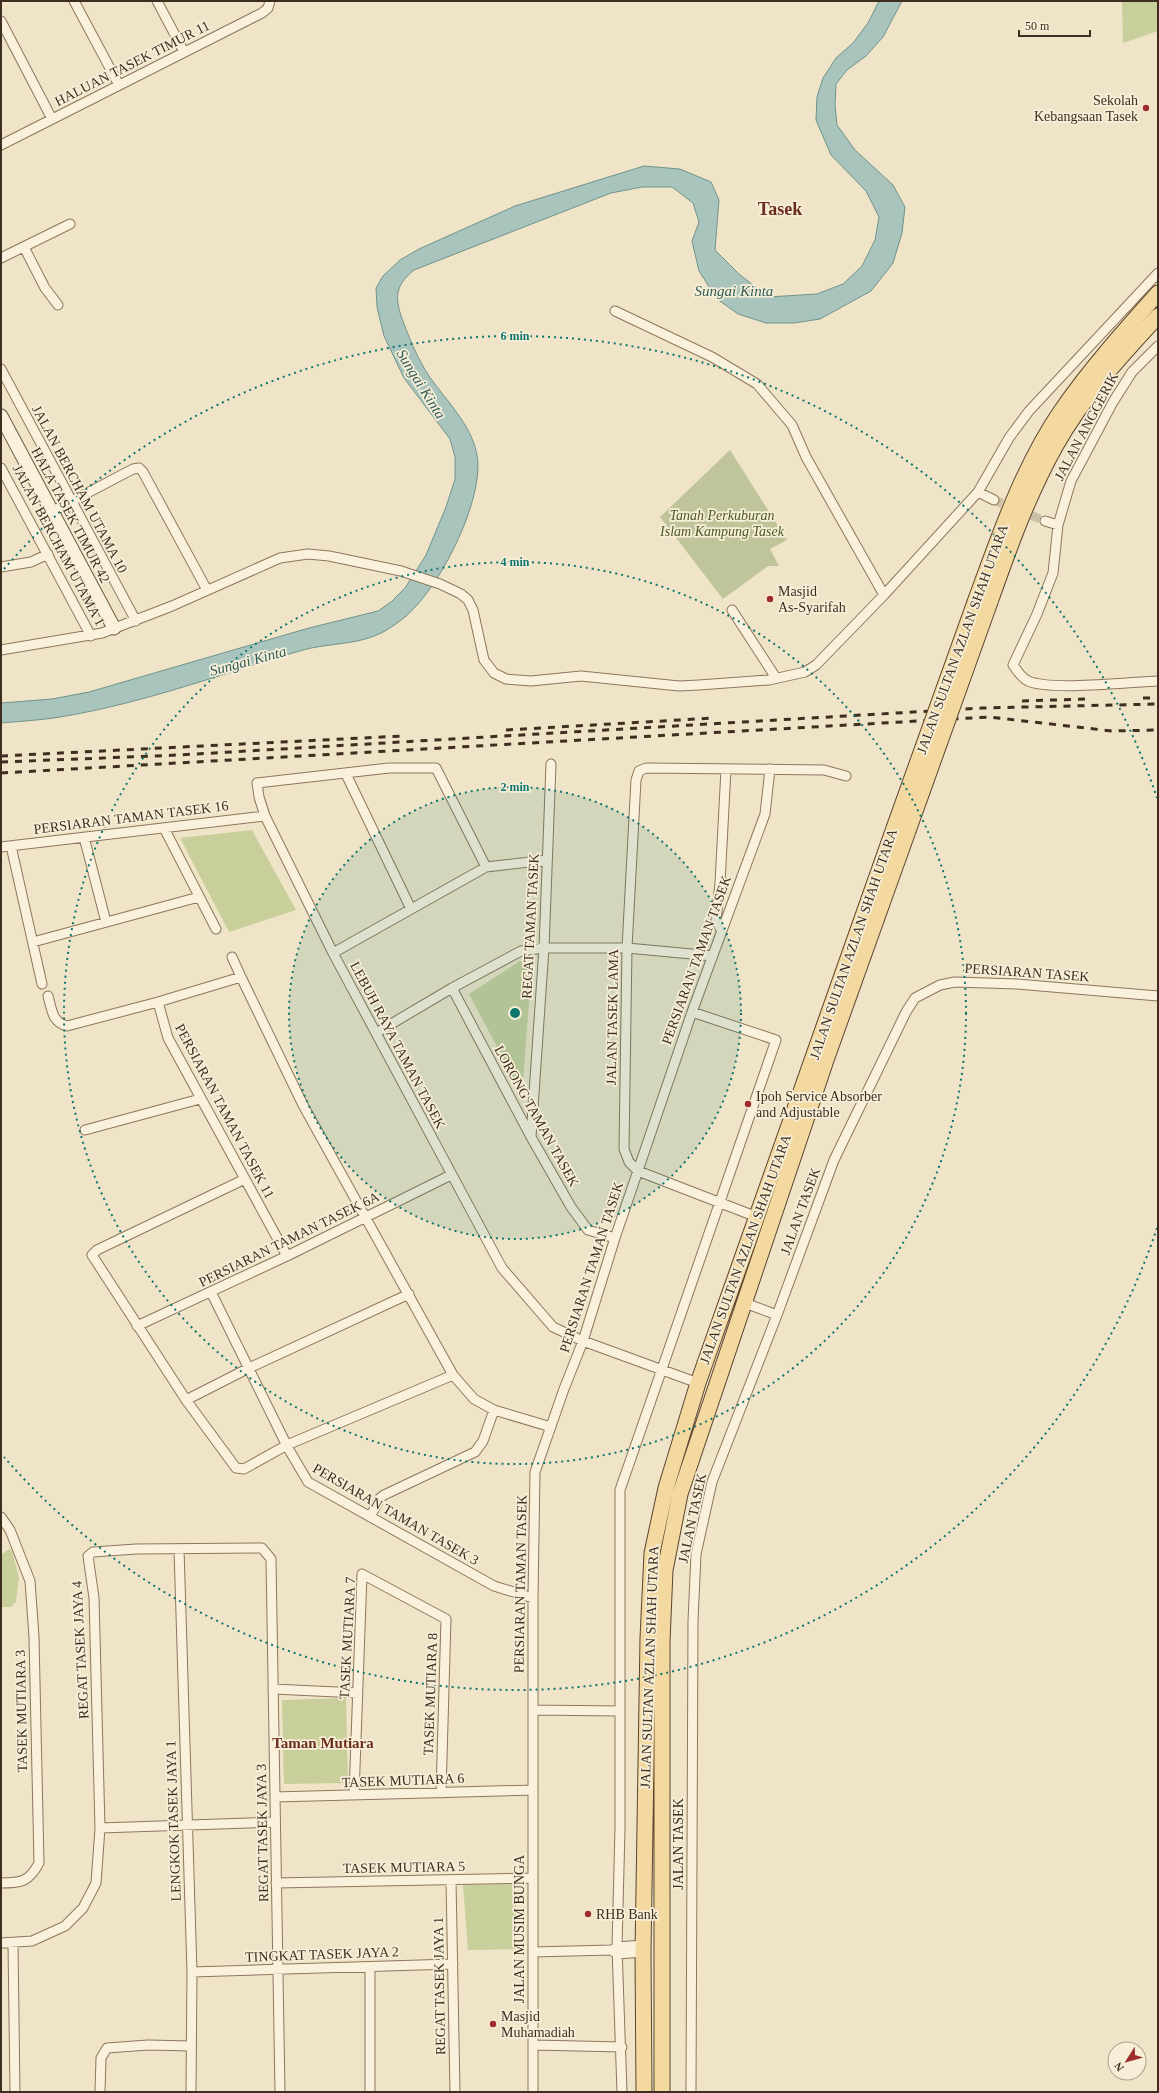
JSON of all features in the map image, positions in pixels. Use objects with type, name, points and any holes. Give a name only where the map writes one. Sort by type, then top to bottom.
[{"type":"main road","name":"JALAN SULTAN AZLAN SHAH UTARA","points":[[644,2092],[648,1638],[652,1553],[666,1488],[698,1383],[757,1217],[901,829],[982,602],[1008,512],[1028,469],[1060,412],[1095,366],[1158,293]]},
{"type":"main road","name":"JALAN SULTAN AZLAN SHAH UTARA","points":[[982,602],[1006,555],[1032,492],[1057,444],[1087,398],[1124,352],[1158,316]]},
{"type":"main road","name":"JALAN SULTAN AZLAN SHAH UTARA","points":[[662,2092],[662,1642],[665,1570],[680,1494],[826,1060],[901,829]]},
{"type":"main road","points":[[662,1900],[658,1906],[655,1942],[645,1948],[658,1960],[662,1977]]},
{"type":"street","points":[[74,1],[119,85]]},
{"type":"street","points":[[157,1],[184,52]]},
{"type":"street","name":"HALUAN TASEK TIMUR 11","points":[[1,144],[262,13],[268,8],[270,1]]},
{"type":"street","points":[[1,21],[52,119]]},
{"type":"street","points":[[1,258],[70,224]]},
{"type":"street","points":[[24,247],[45,288],[58,305]]},
{"type":"street","points":[[1,650],[91,636],[136,621],[256,567],[280,558],[308,554],[329,556],[401,571],[440,584],[468,600],[477,623],[484,660],[494,673],[506,680],[530,681],[581,676],[679,686],[776,678],[805,672],[816,665],[884,595],[978,492],[1009,438],[1029,412],[1158,273]]},
{"type":"street","points":[[615,311],[712,357],[757,384],[792,425],[806,458],[884,595]]},
{"type":"street","name":"JALAN ANGGERIK","points":[[1158,346],[1132,372],[1113,402],[1071,481],[1058,525],[1053,573],[1037,614],[1013,666],[1020,675],[1028,681],[1051,685],[1158,681]]},
{"type":"street","name":"JALAN BERCHAM UTAMA 10","points":[[1,369],[136,621]]},
{"type":"street","name":"HALA TASEK TIMUR 42","points":[[1,416],[114,628]]},
{"type":"street","name":"JALAN BERCHAM UTAMA 1","points":[[1,468],[91,636]]},
{"type":"street","points":[[51,512],[134,469],[141,470],[207,590]]},
{"type":"street","points":[[978,492],[994,500]]},
{"type":"street","points":[[1045,521],[1058,525]]},
{"type":"street","points":[[1,567],[31,562],[48,554]]},
{"type":"street","points":[[732,610],[776,678]]},
{"type":"street","name":"REGAT TAMAN TASEK","points":[[531,1138],[544,948],[551,764]]},
{"type":"street","name":"LEBUH RAYA TAMAN TASEK","points":[[486,867],[436,768],[389,768],[258,783],[259,797],[265,816],[333,953],[502,1268],[549,1324],[583,1342],[698,1383]]},
{"type":"street","name":"JALAN TASEK LAMA","points":[[638,1171],[629,1162],[624,1149],[627,948],[636,780],[639,771],[646,768],[726,769]]},
{"type":"street","points":[[721,930],[716,920],[720,883],[726,769],[824,770],[846,776]]},
{"type":"street","name":"PERSIARAN TAMAN TASEK","points":[[533,1790],[533,1598],[535,1472],[583,1342],[615,1238],[692,1012],[765,814],[770,769]]},
{"type":"street","points":[[346,774],[411,909]]},
{"type":"street","name":"PERSIARAN TAMAN TASEK 16","points":[[1,847],[265,816]]},
{"type":"street","points":[[164,828],[216,929]]},
{"type":"street","points":[[84,837],[106,922]]},
{"type":"street","points":[[12,846],[42,984]]},
{"type":"street","points":[[333,953],[486,867],[547,860]]},
{"type":"street","points":[[720,883],[736,892]]},
{"type":"street","points":[[33,942],[199,897]]},
{"type":"street","points":[[376,1033],[452,988],[521,951],[544,948],[627,948],[713,956]]},
{"type":"street","points":[[232,957],[289,1077],[453,1375],[474,1399],[494,1410],[551,1427]]},
{"type":"street","points":[[48,996],[54,1018],[60,1024],[67,1026],[158,1002],[241,977]]},
{"type":"street","name":"PERSIARAN TASEK","points":[[906,1012],[915,998],[940,985],[955,982],[1017,984],[1158,996]]},
{"type":"street","name":"LORONG TAMAN TASEK","points":[[452,988],[531,1138],[582,1223],[596,1233],[615,1238]]},
{"type":"street","name":"PERSIARAN TAMAN TASEK 11","points":[[158,1002],[168,1038],[287,1256]]},
{"type":"street","points":[[622,2092],[622,2047],[615,1950],[620,1836],[620,1490],[660,1370],[720,1203],[776,1040],[692,1012]]},
{"type":"street","name":"JALAN TASEK","points":[[691,2092],[693,1621],[696,1554],[712,1482],[777,1315],[834,1160],[906,1012]]},
{"type":"street","points":[[86,1130],[200,1099]]},
{"type":"street","points":[[638,1171],[757,1217]]},
{"type":"street","name":"PERSIARAN TAMAN TASEK 6A","points":[[137,1326],[287,1256],[451,1175]]},
{"type":"street","points":[[245,1179],[97,1250],[92,1255],[186,1400],[238,1470],[244,1469],[287,1445],[453,1375]]},
{"type":"street","name":"PERSIARAN TAMAN TASEK 3","points":[[211,1292],[287,1445],[308,1482],[494,1586],[533,1598]]},
{"type":"street","points":[[186,1400],[249,1368],[409,1294]]},
{"type":"street","points":[[745,1303],[777,1315]]},
{"type":"street","points":[[370,1517],[380,1498],[384,1495],[474,1452],[483,1441],[494,1410]]},
{"type":"street","name":"TASEK MUTIARA 3","points":[[1,1517],[10,1530],[30,1582],[34,1637],[39,1863],[34,1872],[25,1881],[1,1883]]},
{"type":"street","name":"REGAT TASEK JAYA 4","points":[[100,1828],[94,1598],[88,1556],[92,1552],[179,1549],[262,1548],[266,1551]]},
{"type":"street","name":"LENGKOK TASEK JAYA 1","points":[[179,1549],[192,1972],[191,2092]]},
{"type":"street","name":"REGAT TASEK JAYA 3","points":[[266,1551],[271,1559],[280,2092]]},
{"type":"street","name":"TASEK MUTIARA 7","points":[[354,1795],[362,1574],[446,1619]]},
{"type":"street","name":"TASEK MUTIARA 8","points":[[441,1793],[446,1619]]},
{"type":"street","points":[[273,1689],[358,1693]]},
{"type":"street","points":[[533,1710],[619,1711]]},
{"type":"street","name":"TASEK MUTIARA 6","points":[[275,1797],[533,1790]]},
{"type":"street","name":"JALAN MUSIM BUNGA","points":[[533,1790],[533,2092]]},
{"type":"street","points":[[1,1943],[32,1941],[65,1926],[83,1908],[96,1883],[100,1828],[275,1822]]},
{"type":"street","name":"TASEK MUTIARA 5","points":[[276,1883],[533,1878]]},
{"type":"street","name":"REGAT TASEK JAYA 1","points":[[451,1880],[454,1964],[455,2092]]},
{"type":"street","points":[[13,1943],[15,2092]]},
{"type":"street","points":[[533,1952],[645,1948]]},
{"type":"street","name":"TINGKAT TASEK JAYA 2","points":[[192,1972],[454,1964]]},
{"type":"street","points":[[370,1967],[370,2092]]},
{"type":"street","points":[[100,2092],[101,2058],[107,2048],[148,2045],[191,2046]]},
{"type":"street","points":[[533,2045],[622,2047]]},
{"type":"green space","points":[[1122,1],[1158,1],[1158,31],[1123,43]]},
{"type":"green space","name":"Tanah Perkuburan Islam Kampung Tasek","points":[[730,450],[787,540],[770,549],[779,566],[768,566],[723,599],[660,517]]},
{"type":"green space","points":[[252,830],[296,910],[229,932],[180,838]]},
{"type":"green space","points":[[520,961],[532,963],[522,1094],[469,994]]},
{"type":"green space","points":[[9,1549],[12,1551],[19,1578],[16,1602],[11,1607],[1,1607],[1,1555]]},
{"type":"green space","points":[[346,1698],[348,1783],[284,1784],[282,1700]]},
{"type":"green space","points":[[516,1884],[516,1949],[468,1950],[463,1885]]},
{"type":"water","name":"Sungai Kinta","points":[[879,1],[902,1],[883,37],[866,56],[847,70],[836,84],[835,105],[837,125],[855,150],[893,185],[905,207],[902,233],[893,263],[871,291],[820,319],[794,323],[766,323],[738,314],[717,299],[699,271],[692,241],[699,222],[693,203],[672,187],[642,187],[611,193],[414,270],[402,282],[399,288],[398,301],[401,315],[412,344],[425,370],[467,428],[476,452],[478,464],[476,483],[464,527],[441,572],[428,592],[414,608],[400,621],[387,630],[370,638],[303,650],[156,695],[96,710],[66,716],[1,723],[1,703],[52,699],[89,692],[309,628],[378,611],[391,602],[405,588],[426,555],[446,507],[455,479],[455,457],[450,439],[404,378],[384,336],[377,307],[376,288],[383,276],[400,260],[419,249],[515,206],[644,166],[680,169],[711,182],[719,200],[715,250],[739,274],[768,297],[817,294],[843,284],[862,266],[875,240],[879,217],[866,191],[831,155],[816,120],[817,97],[823,78],[836,58],[853,43],[868,23]]},
{"type":"tunnel","points":[[994,500],[1045,521]]},
{"type":"railway","points":[[1143,698],[1158,698]]},
{"type":"railway","points":[[1022,701],[1085,699]]},
{"type":"railway","points":[[1,762],[179,755],[982,708],[1158,704]]},
{"type":"railway","points":[[1,773],[989,717],[1112,731],[1158,730]]},
{"type":"railway","points":[[506,730],[714,718]]},
{"type":"railway","points":[[1,756],[403,736]]},
{"type":"place","name":"Sekolah Kebangsaan Tasek","points":[[1146,108]]},
{"type":"place","name":"Masjid As-Syarifah","points":[[770,599]]},
{"type":"place","name":"Ipoh Service Absorber and Adjustable","points":[[748,1104]]},
{"type":"place","name":"RHB Bank","points":[[588,1914]]},
{"type":"place","name":"Masjid Muhamadiah","points":[[493,2024]]},
{"type":"district","name":"Tasek","points":[[780,209]]},
{"type":"district","name":"Taman Mutiara","points":[[323,1743]]}]
